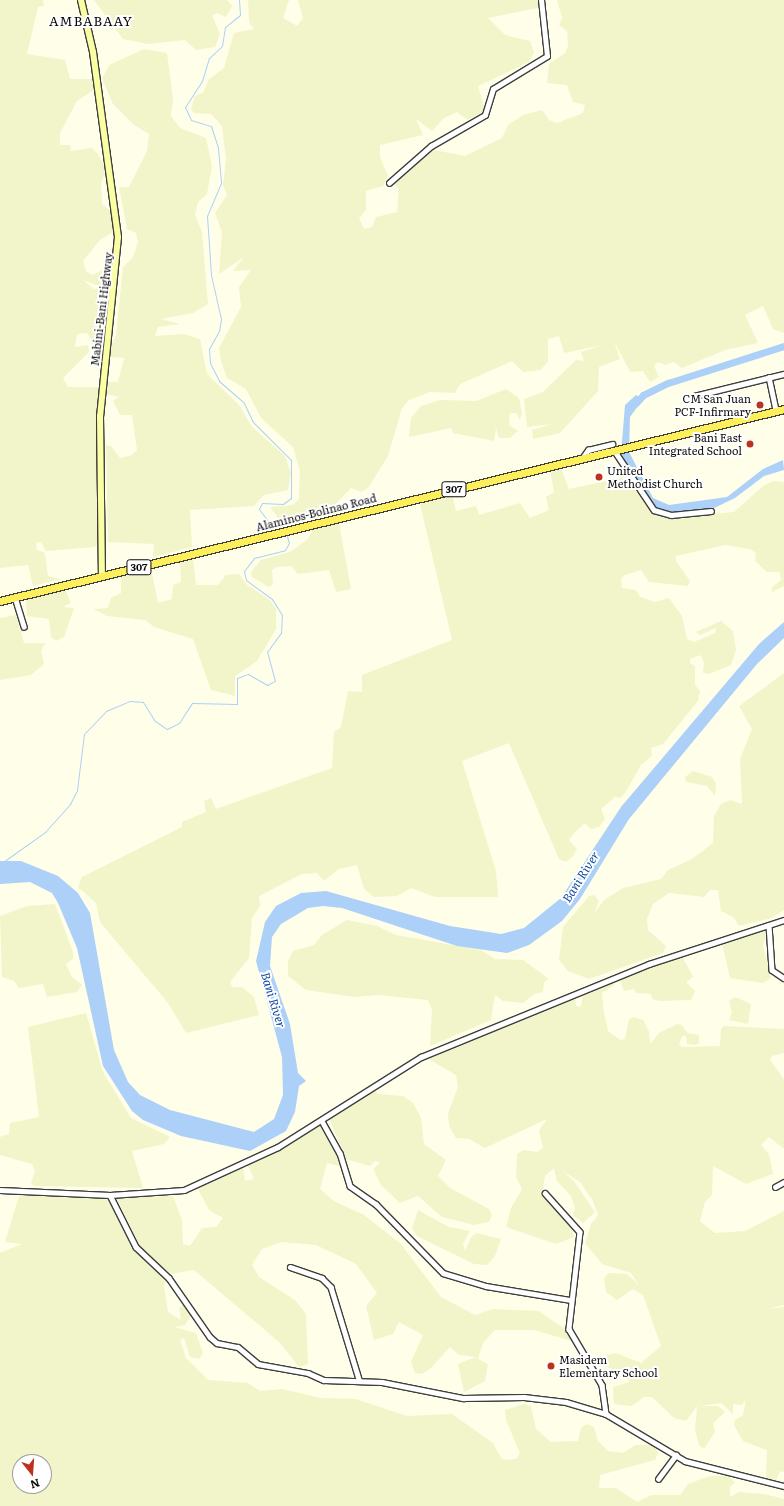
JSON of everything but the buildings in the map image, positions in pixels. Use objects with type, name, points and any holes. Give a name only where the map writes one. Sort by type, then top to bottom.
[{"type":"main road","name":"Mabini-Bani Highway","points":[[81,0],[93,52],[118,237],[100,416],[102,576]]},
{"type":"main road","name":"307","points":[[776,411],[784,409]]},
{"type":"main road","name":"Alaminos-Bolinao Road","points":[[0,601],[583,457],[614,447],[638,443],[776,411]]},
{"type":"street","points":[[389,183],[431,146],[485,115],[493,89],[547,56],[541,0]]},
{"type":"street","points":[[686,398],[784,374]]},
{"type":"street","points":[[769,377],[776,411]]},
{"type":"street","points":[[614,447],[654,510],[671,515],[711,511]]},
{"type":"street","points":[[15,597],[24,627]]},
{"type":"street","points":[[0,1190],[110,1195],[184,1190],[278,1148],[421,1058],[649,964],[784,920]]},
{"type":"street","points":[[769,924],[772,970],[784,978]]},
{"type":"street","points":[[322,1120],[340,1153],[350,1186],[376,1204],[443,1273],[486,1286],[571,1300]]},
{"type":"street","points":[[775,1187],[784,1182]]},
{"type":"street","points":[[545,1194],[580,1232],[571,1300],[569,1329],[602,1385],[606,1414]]},
{"type":"street","points":[[110,1195],[136,1247],[169,1278],[214,1341],[238,1346],[262,1366],[308,1373],[328,1381],[359,1379],[463,1398],[524,1398],[566,1402],[606,1414],[676,1454],[699,1465],[784,1486]]},
{"type":"street","points":[[290,1267],[322,1278],[331,1287],[359,1379]]},
{"type":"street","points":[[658,1479],[676,1454]]},
{"type":"green space","points":[[0,0],[43,0],[44,6],[38,7],[27,54],[65,60],[70,79],[93,79],[94,90],[77,101],[60,133],[60,145],[70,145],[71,151],[92,148],[98,154],[106,169],[101,184],[102,204],[113,213],[113,232],[100,240],[83,261],[86,271],[92,275],[112,266],[109,284],[99,286],[83,280],[94,289],[113,288],[105,338],[92,341],[87,333],[77,334],[75,347],[88,345],[89,352],[63,378],[68,387],[99,387],[99,541],[95,547],[46,551],[41,542],[36,543],[37,550],[45,553],[48,576],[60,579],[33,586],[28,565],[0,568]]},
{"type":"green space","points":[[94,0],[227,0],[232,6],[226,17],[217,13],[212,15],[220,34],[215,47],[196,50],[185,40],[148,44],[123,39]]},
{"type":"green space","points":[[248,0],[289,0],[283,18],[297,26],[303,18],[298,0],[539,0],[537,8],[488,18],[505,35],[530,41],[534,53],[529,62],[478,86],[485,110],[468,120],[457,112],[444,118],[432,131],[416,119],[423,135],[380,145],[380,157],[388,176],[383,186],[366,191],[366,210],[359,218],[364,229],[372,227],[376,217],[397,212],[399,189],[393,182],[434,150],[465,156],[502,138],[508,125],[523,115],[542,110],[549,120],[557,123],[583,113],[585,105],[573,102],[567,85],[547,83],[549,64],[565,53],[568,46],[567,31],[559,25],[562,18],[557,0],[784,0],[784,333],[773,329],[763,306],[745,315],[758,343],[725,350],[682,368],[674,362],[665,365],[658,362],[654,366],[659,377],[650,382],[643,371],[630,372],[614,341],[620,359],[599,367],[598,391],[560,433],[533,439],[532,430],[552,424],[527,427],[524,399],[543,392],[576,360],[584,361],[581,352],[603,345],[564,353],[559,336],[548,339],[548,362],[540,370],[523,372],[512,361],[460,384],[455,393],[430,392],[409,400],[402,408],[388,456],[368,488],[361,492],[351,488],[327,513],[292,521],[278,518],[270,507],[293,505],[299,499],[300,471],[293,447],[261,418],[246,389],[227,378],[221,361],[219,348],[241,307],[239,287],[251,270],[233,271],[244,257],[219,274],[222,232],[215,213],[227,195],[223,185],[226,159],[222,126],[211,114],[194,113],[191,109],[195,96],[203,93],[209,79],[224,68],[234,33],[254,29],[249,22]]},
{"type":"green space","points":[[144,49],[167,53],[173,99],[171,116],[180,128],[206,138],[212,166],[207,194],[198,202],[195,215],[202,232],[208,304],[193,313],[161,319],[180,324],[158,327],[155,336],[184,334],[200,339],[207,374],[239,405],[252,427],[285,456],[291,473],[288,490],[264,495],[254,506],[190,510],[192,547],[153,557],[154,544],[108,542],[106,445],[111,446],[120,458],[132,455],[137,450],[132,415],[120,415],[113,401],[119,397],[106,394],[108,382],[118,382],[124,358],[109,357],[109,352],[116,335],[123,267],[133,257],[138,242],[136,233],[127,229],[119,187],[129,187],[147,151],[149,134],[134,125],[113,104],[102,79],[109,65]]},
{"type":"green space","points":[[506,389],[519,398],[522,413],[520,420],[516,413],[510,413],[509,425],[518,431],[510,438],[499,438],[496,428],[494,441],[453,433],[451,428],[409,437],[411,418],[421,406],[440,400],[476,401]]},
{"type":"green space","points":[[560,466],[569,489],[624,477],[655,514],[671,518],[734,512],[763,486],[773,481],[784,482],[784,586],[772,592],[772,587],[781,580],[780,572],[767,572],[755,561],[756,553],[750,549],[725,545],[676,556],[676,561],[690,581],[688,586],[649,582],[641,570],[625,575],[621,579],[622,588],[636,590],[640,597],[655,602],[669,598],[682,616],[687,639],[694,642],[715,633],[716,628],[700,635],[696,632],[721,621],[733,631],[736,650],[731,665],[709,674],[703,673],[704,662],[700,655],[690,659],[690,663],[695,666],[695,685],[700,691],[698,701],[663,744],[651,748],[652,756],[641,765],[625,793],[620,798],[615,797],[601,809],[605,819],[599,827],[591,829],[585,823],[574,833],[569,840],[577,849],[573,856],[566,862],[559,859],[509,743],[462,761],[496,871],[498,897],[435,897],[411,888],[397,896],[374,897],[364,889],[357,865],[339,869],[324,881],[317,873],[302,874],[259,896],[260,906],[252,918],[249,958],[230,982],[232,987],[242,987],[254,997],[259,1015],[186,1033],[168,1003],[100,922],[96,903],[78,887],[82,877],[182,827],[182,822],[206,812],[204,801],[211,798],[216,809],[332,768],[334,732],[341,727],[348,691],[362,692],[362,675],[452,640],[420,504],[452,494],[456,511],[476,506],[479,515],[520,503],[530,518],[549,510],[546,497],[554,492],[550,469]]},
{"type":"green space","points":[[339,523],[351,589],[336,592],[329,570],[298,574],[291,566],[276,567],[272,570],[273,584],[269,587],[252,577],[251,572],[261,560],[290,552],[308,539],[313,529]]},
{"type":"green space","points":[[193,559],[196,585],[218,585],[226,575],[239,574],[247,585],[270,600],[276,609],[276,629],[257,661],[235,676],[235,696],[211,690],[193,639],[154,627],[145,620],[107,616],[93,609],[108,608],[111,598],[121,593],[121,575],[151,568],[158,603],[172,599],[173,585],[181,582],[180,561]]},
{"type":"green space","points":[[65,589],[71,603],[63,607],[74,608],[64,637],[56,641],[51,637],[49,619],[27,616],[26,597]]},
{"type":"green space","points":[[16,615],[24,643],[46,643],[41,650],[44,664],[31,675],[0,680],[0,618]]},
{"type":"green space","points":[[784,673],[784,910],[772,918],[739,926],[733,917],[721,911],[718,890],[710,890],[704,897],[669,893],[653,904],[647,919],[648,930],[666,946],[663,953],[589,979],[568,971],[559,960],[563,927],[589,896],[594,895],[599,901],[595,912],[604,900],[623,888],[661,879],[668,870],[692,859],[713,843],[714,816],[721,804],[730,800],[742,804],[740,759],[752,729],[739,706]]},
{"type":"green space","points":[[693,771],[712,777],[716,784],[715,796],[707,786],[686,782],[685,777]]},
{"type":"green space","points":[[55,904],[73,952],[73,959],[66,964],[72,977],[82,985],[77,992],[47,997],[43,984],[19,988],[14,981],[2,977],[0,916],[27,906]]},
{"type":"green space","points":[[347,920],[377,926],[396,935],[481,950],[495,959],[523,960],[549,979],[544,982],[543,992],[534,994],[523,1003],[503,1001],[495,995],[491,1020],[430,1046],[432,1010],[428,1000],[378,995],[355,997],[306,990],[288,976],[288,961],[293,951],[314,945],[322,935]]},
{"type":"green space","points":[[769,926],[763,945],[771,978],[763,983],[730,978],[722,943]]},
{"type":"green space","points":[[681,954],[693,977],[686,982],[695,991],[691,1000],[660,1001],[652,999],[651,994],[636,993],[634,989],[624,991],[619,976]]},
{"type":"green space","points":[[611,981],[615,985],[602,993],[604,1013],[608,1031],[620,1040],[625,1039],[629,1019],[634,1017],[643,1020],[649,1031],[650,1044],[659,1033],[677,1024],[682,1025],[687,1033],[699,1035],[699,1043],[695,1045],[687,1044],[686,1036],[682,1036],[679,1045],[683,1047],[720,1046],[721,1029],[724,1026],[784,1029],[784,1053],[772,1056],[770,1060],[784,1079],[784,1149],[769,1137],[761,1145],[769,1154],[773,1174],[746,1184],[713,1166],[712,1195],[705,1202],[700,1221],[715,1233],[745,1231],[784,1211],[784,1305],[767,1309],[784,1307],[784,1472],[780,1471],[776,1480],[766,1478],[767,1450],[743,1441],[734,1425],[735,1420],[743,1415],[746,1399],[742,1405],[733,1404],[733,1414],[721,1403],[700,1406],[718,1406],[725,1412],[713,1423],[715,1432],[704,1449],[699,1445],[695,1430],[697,1407],[704,1397],[686,1421],[674,1418],[652,1397],[644,1397],[632,1406],[614,1404],[613,1387],[630,1382],[622,1373],[605,1366],[607,1355],[616,1353],[641,1363],[661,1346],[643,1295],[633,1289],[617,1300],[606,1292],[604,1278],[609,1273],[627,1274],[639,1285],[631,1273],[602,1264],[585,1243],[591,1224],[598,1215],[593,1201],[580,1182],[561,1170],[574,1181],[595,1212],[583,1223],[573,1215],[575,1208],[571,1196],[557,1181],[554,1168],[545,1176],[542,1193],[569,1221],[574,1237],[556,1244],[506,1227],[511,1208],[522,1189],[516,1177],[517,1154],[523,1150],[537,1152],[543,1148],[539,1130],[547,1119],[485,1148],[469,1139],[456,1138],[449,1126],[448,1113],[458,1087],[456,1075],[430,1060],[428,1056],[575,996],[576,1006],[581,1007],[583,993],[592,993]]},
{"type":"green space","points":[[735,997],[751,1004],[748,1024],[729,1020],[732,1013],[729,1001]]},
{"type":"green space","points":[[86,1013],[103,1072],[131,1118],[170,1137],[164,1144],[132,1151],[143,1188],[34,1186],[31,1183],[35,1171],[32,1164],[0,1155],[0,1137],[9,1134],[10,1123],[39,1117],[28,1027]]},
{"type":"green space","points":[[374,1090],[378,1094],[403,1096],[413,1103],[421,1118],[424,1144],[446,1160],[438,1176],[450,1188],[489,1209],[492,1215],[489,1222],[474,1225],[442,1217],[418,1196],[400,1203],[381,1185],[375,1173],[374,1168],[380,1163],[375,1161],[370,1166],[346,1159],[329,1118]]},
{"type":"green space","points":[[322,1123],[343,1167],[327,1163],[320,1189],[334,1201],[364,1215],[401,1244],[441,1297],[475,1315],[493,1309],[538,1311],[564,1328],[572,1341],[534,1330],[495,1330],[483,1343],[478,1359],[488,1364],[485,1381],[464,1392],[458,1364],[476,1357],[459,1355],[450,1347],[431,1368],[422,1374],[415,1373],[411,1362],[423,1335],[399,1322],[393,1334],[374,1340],[366,1306],[377,1293],[356,1264],[316,1245],[281,1242],[262,1249],[252,1265],[259,1277],[295,1300],[306,1314],[308,1364],[299,1367],[279,1342],[194,1270],[171,1274],[141,1248],[116,1197],[173,1196],[182,1220],[183,1244],[190,1246],[202,1228],[216,1227],[223,1218],[209,1210],[197,1187],[243,1166],[245,1181],[254,1179],[247,1163]]},
{"type":"green space","points":[[20,1193],[110,1196],[134,1246],[167,1278],[164,1286],[168,1312],[181,1320],[179,1308],[183,1305],[192,1314],[185,1325],[174,1327],[196,1333],[203,1353],[199,1359],[190,1357],[184,1338],[180,1340],[186,1358],[208,1380],[248,1383],[260,1391],[282,1389],[321,1398],[356,1399],[407,1416],[452,1414],[493,1443],[501,1458],[506,1460],[516,1459],[520,1453],[506,1420],[505,1410],[524,1404],[531,1406],[536,1429],[551,1442],[578,1441],[581,1428],[587,1424],[594,1427],[598,1441],[608,1451],[623,1453],[635,1445],[653,1445],[658,1453],[655,1460],[600,1475],[599,1488],[616,1488],[637,1502],[652,1495],[680,1495],[688,1484],[710,1476],[728,1476],[735,1482],[730,1487],[730,1497],[739,1492],[765,1494],[784,1499],[784,1506],[0,1506],[0,1253],[22,1244],[5,1242]]},
{"type":"green space","points":[[418,1210],[449,1227],[470,1231],[463,1244],[465,1251],[471,1237],[477,1233],[501,1239],[495,1256],[487,1265],[474,1264],[417,1236],[412,1228]]},
{"type":"water","points":[[636,395],[643,399],[630,417],[629,452],[653,498],[669,505],[727,497],[763,469],[783,460],[784,470],[764,476],[735,498],[712,509],[669,512],[654,507],[621,454],[625,405]]},
{"type":"water","name":"Bani River","points":[[784,622],[784,638],[757,664],[629,819],[580,899],[562,921],[529,945],[507,953],[457,946],[342,908],[323,906],[308,908],[281,924],[272,937],[270,966],[290,1024],[298,1073],[306,1081],[299,1086],[295,1112],[286,1131],[250,1151],[181,1136],[143,1120],[132,1111],[103,1066],[77,948],[58,903],[52,893],[30,882],[0,884],[0,861],[21,861],[58,876],[78,893],[90,913],[114,1050],[128,1082],[140,1095],[170,1110],[254,1132],[274,1119],[283,1095],[282,1057],[256,961],[265,922],[276,906],[301,893],[326,891],[450,926],[501,934],[524,928],[561,898],[621,807],[759,644]]},
{"type":"waterway","points":[[239,0],[240,15],[225,27],[222,46],[209,58],[202,81],[185,107],[191,120],[211,126],[218,148],[221,183],[207,216],[211,275],[221,319],[219,331],[209,349],[210,363],[219,381],[244,403],[253,422],[291,460],[291,498],[283,504],[262,503],[259,509],[268,521],[284,529]]},
{"type":"waterway","points":[[635,404],[643,395],[668,383],[784,346]]},
{"type":"waterway","points":[[3,862],[45,832],[70,804],[77,790],[84,734],[106,711],[130,701],[143,702],[155,721],[167,729],[179,723],[192,703],[237,704],[237,678],[248,674],[267,685],[275,681],[267,652],[281,633],[282,615],[272,599],[246,580],[244,571],[254,558],[285,550],[289,543],[286,533]]},
{"type":"place","name":"CM San Juan PCF-Infirmary","points":[[760,405]]},
{"type":"place","name":"Bani East Integrated School","points":[[750,444]]},
{"type":"place","name":"United Methodist Church","points":[[599,477]]},
{"type":"place","name":"Masidem Elementary School","points":[[551,1366]]},
{"type":"district","name":"AMBABAAY","points":[[91,21]]}]
